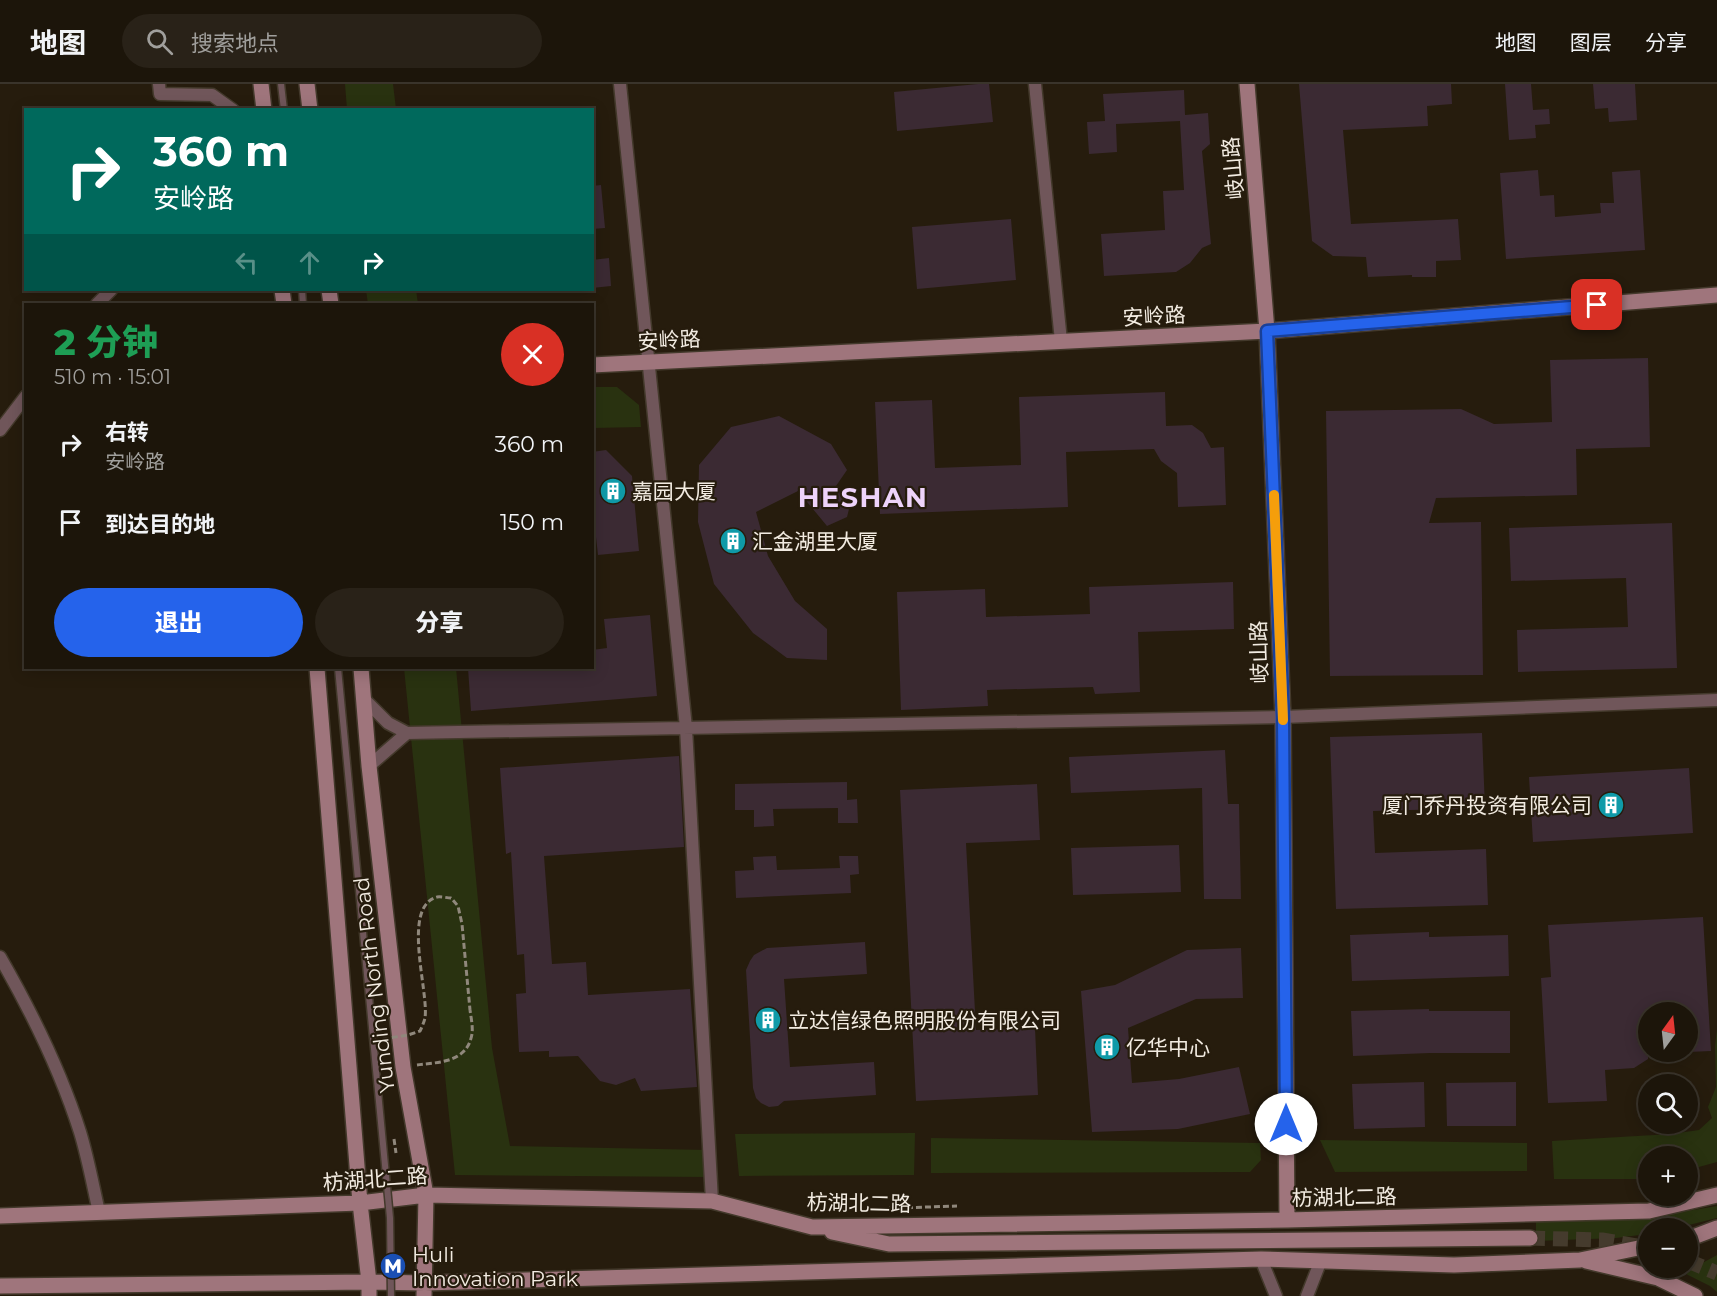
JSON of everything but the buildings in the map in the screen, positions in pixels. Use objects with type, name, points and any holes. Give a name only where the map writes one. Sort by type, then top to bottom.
[{"type":"main road","points":[[261,84],[264,108]]},
{"type":"main road","points":[[307,84],[310,108]]},
{"type":"main road","name":"岐山路","points":[[1247,84],[1267,331],[1283,717],[1287,1220]]},
{"type":"main road","name":"安岭路","points":[[594,365],[1267,331],[1717,295]]},
{"type":"main road","name":"Yunding North Road","points":[[317,669],[369,1289]]},
{"type":"main road","name":"Yunding North Road","points":[[362,669],[369,766],[403,1067],[426,1195],[424,1289]]},
{"type":"main road","name":"枋湖北二路","points":[[0,1216],[360,1203],[426,1195],[712,1201],[812,1227],[1287,1220],[1649,1211],[1717,1195]]},
{"type":"main road","points":[[812,1227],[889,1244],[1530,1238]]},
{"type":"main road","points":[[1698,1235],[1717,1228]]},
{"type":"main road","points":[[0,1286],[424,1289],[1261,1259],[1454,1265],[1580,1260],[1638,1248]]},
{"type":"main road","points":[[1580,1260],[1658,1278],[1695,1296]]},
{"type":"street","points":[[159,84],[160,94],[212,95],[230,108]]},
{"type":"street","points":[[620,84],[686,728],[712,1201]]},
{"type":"street","points":[[1035,84],[1061,341]]},
{"type":"street","points":[[98,303],[110,291]]},
{"type":"street","points":[[0,430],[24,399]]},
{"type":"street","points":[[364,699],[388,723],[407,733],[1283,717],[1717,700]]},
{"type":"street","points":[[369,766],[407,733]]},
{"type":"street","points":[[0,957],[51,1058],[80,1132],[99,1212]]},
{"type":"street","points":[[1261,1259],[1276,1296]]},
{"type":"street","points":[[1307,1296],[1321,1260]]},
{"type":"lane","points":[[281,84],[284,108]]},
{"type":"lane","points":[[338,669],[390,1218],[391,1296]]},
{"type":"path","points":[[384,1039],[420,1031],[425,1020],[425,1006],[418,943],[418,921],[424,905],[437,897],[451,898],[458,906],[462,924],[472,1034],[466,1049],[456,1058],[403,1067]]},
{"type":"path","points":[[871,1209],[957,1206]]},
{"type":"green space","points":[[345,84],[393,84],[396,108],[347,108]]},
{"type":"green space","points":[[366,291],[416,291],[418,303],[368,303]]},
{"type":"green space","points":[[594,387],[617,387],[639,405],[641,427],[594,428]]},
{"type":"green space","points":[[404,669],[456,669],[492,1048],[510,1146],[708,1150],[708,1177],[455,1175]]},
{"type":"green space","points":[[1717,1029],[1717,1162],[1698,1167],[1698,1146],[1638,1146],[1638,1179],[1554,1179],[1552,1141],[1698,1134],[1698,1130],[1712,1118],[1708,1107],[1716,1087]]},
{"type":"green space","points":[[915,1133],[914,1175],[739,1176],[735,1134]]},
{"type":"green space","points":[[931,1138],[1260,1143],[1261,1160],[1250,1172],[931,1173]]},
{"type":"green space","points":[[1320,1140],[1527,1143],[1527,1171],[1335,1172]]},
{"type":"green space","points":[[1717,1206],[1717,1218],[1698,1223],[1698,1218],[1638,1218],[1638,1235],[1536,1241],[1536,1220],[1651,1217]]},
{"type":"green space","points":[[1717,1255],[1717,1292],[1694,1278],[1698,1278],[1698,1265]]},
{"type":"tunnel","points":[[1530,1238],[1602,1240],[1638,1246]]},
{"type":"tunnel","points":[[1698,1265],[1717,1273]]},
{"type":"slow traffic","points":[[1274,495],[1283,720]]},
{"type":"place","name":"嘉园大厦","points":[[613,491]]},
{"type":"place","name":"汇金湖里大厦","points":[[733,541]]},
{"type":"place","name":"厦门乔丹投资有限公司","points":[[1611,805]]},
{"type":"place","name":"立达信绿色照明股份有限公司","points":[[768,1020]]},
{"type":"place","name":"亿华中心","points":[[1107,1047]]},
{"type":"place","name":"Huli Innovation Park","points":[[393,1266]]},
{"type":"district","name":"HESHAN","points":[[863,497]]},
{"type":"route","points":[[1286,1124],[1283,717],[1267,331],[1597,305]]}]
